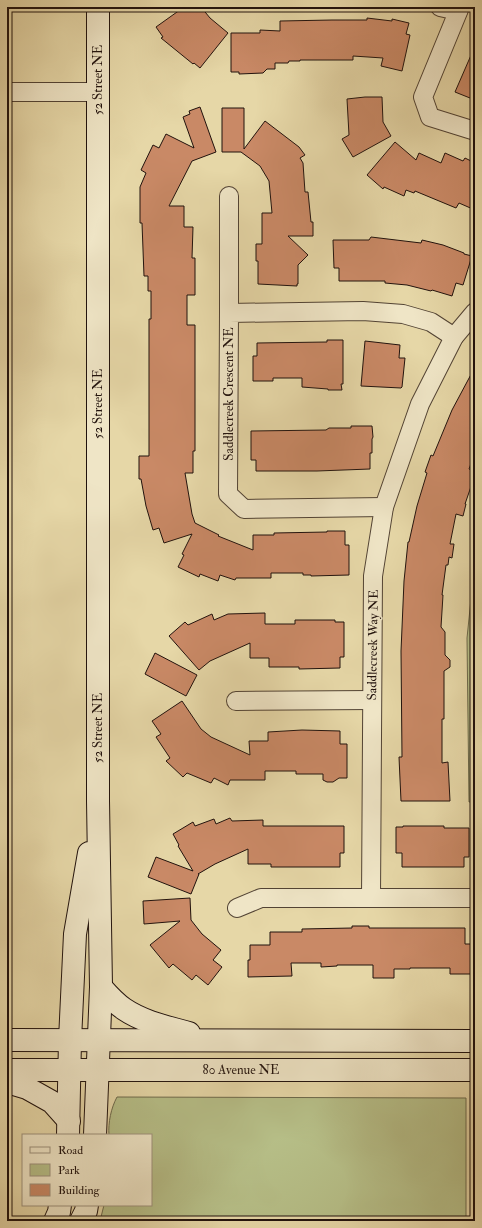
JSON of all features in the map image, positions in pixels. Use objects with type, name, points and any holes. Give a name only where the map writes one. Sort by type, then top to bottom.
[{"type":"street","name":"52 Street NE","points":[[95,1134],[101,987],[98,801],[98,7]]},
{"type":"street","points":[[440,7],[459,9],[423,97],[430,116],[475,131]]},
{"type":"street","points":[[7,92],[98,92]]},
{"type":"street","points":[[229,196],[229,313]]},
{"type":"street","name":"Saddlecreek Crescent NE","points":[[384,507],[244,509],[228,494],[229,313],[362,311],[404,314],[431,322],[454,337]]},
{"type":"street","name":"Saddlecreek Way NE","points":[[371,898],[373,576],[384,507],[420,404],[454,337],[475,312]]},
{"type":"street","points":[[236,701],[372,700]]},
{"type":"street","name":"52 Street NE","points":[[69,1128],[70,1040],[75,934],[98,801]]},
{"type":"street","points":[[237,908],[261,898],[475,898]]},
{"type":"street","points":[[101,987],[125,1010],[147,1021],[213,1040]]},
{"type":"street","points":[[7,1040],[475,1041]]},
{"type":"street","name":"80 Avenue NE","points":[[7,1070],[475,1070]]},
{"type":"street","points":[[7,1082],[27,1088],[52,1102],[69,1128]]},
{"type":"street","points":[[55,1221],[60,1206]]},
{"type":"street","points":[[81,1221],[86,1211],[86,1206]]},
{"type":"green space","points":[[475,560],[475,802],[469,802],[467,638]]},
{"type":"green space","points":[[117,1097],[466,1098],[466,1221],[100,1221],[104,1206],[152,1206],[152,1134],[109,1134],[110,1116]]},
{"type":"building","points":[[184,7],[201,7],[210,18],[228,33],[200,68],[161,38],[163,37],[156,27]]},
{"type":"building","points":[[367,18],[392,21],[392,19],[409,23],[406,34],[410,35],[402,71],[381,66],[383,58],[353,56],[353,60],[300,60],[289,61],[288,63],[275,63],[275,69],[267,69],[263,73],[239,74],[239,72],[231,72],[231,33],[260,33],[260,30],[280,31],[280,21],[367,20]]},
{"type":"building","points":[[475,46],[475,100],[455,92]]},
{"type":"building","points":[[382,97],[383,122],[391,136],[353,157],[342,139],[349,135],[347,99]]},
{"type":"building","points":[[200,107],[216,152],[192,161],[169,206],[184,206],[184,227],[193,227],[192,258],[195,258],[195,295],[187,295],[187,325],[195,325],[195,451],[193,451],[193,473],[185,473],[192,514],[195,523],[219,535],[218,536],[253,550],[253,535],[345,531],[345,545],[349,545],[349,575],[311,576],[303,575],[303,573],[271,573],[271,578],[236,578],[235,580],[220,575],[218,581],[200,574],[199,577],[178,567],[184,555],[182,554],[192,534],[164,543],[159,528],[153,530],[146,506],[141,479],[139,479],[139,456],[149,456],[149,319],[151,319],[151,291],[148,291],[148,276],[144,276],[142,223],[140,223],[140,187],[146,173],[141,170],[153,145],[159,148],[166,134],[194,148],[183,117],[190,114],[189,111]]},
{"type":"building","points":[[222,108],[244,108],[244,149],[265,121],[299,147],[305,155],[300,158],[303,163],[305,192],[308,192],[311,222],[313,222],[313,236],[288,236],[308,255],[298,265],[297,286],[258,284],[256,244],[262,244],[262,213],[272,213],[269,181],[260,166],[241,152],[222,152]]},
{"type":"building","points":[[395,142],[416,160],[419,153],[441,163],[445,153],[463,161],[465,158],[475,163],[475,210],[459,203],[456,208],[415,191],[414,193],[406,190],[404,196],[384,187],[383,189],[367,175]]},
{"type":"building","points":[[371,237],[421,243],[422,240],[443,245],[472,256],[463,285],[456,283],[452,296],[407,285],[385,283],[385,281],[339,281],[339,268],[334,268],[333,240],[369,240]]},
{"type":"building","points":[[327,340],[343,340],[342,390],[302,387],[302,378],[273,378],[273,381],[253,381],[253,356],[257,356],[257,343],[327,342]]},
{"type":"building","points":[[365,341],[400,345],[399,358],[405,358],[401,388],[361,386]]},
{"type":"building","points":[[475,367],[475,453],[469,469],[475,472],[475,475],[465,504],[463,516],[456,514],[450,544],[454,544],[452,558],[449,557],[448,565],[446,565],[442,595],[441,627],[445,632],[445,655],[450,660],[450,667],[444,671],[442,763],[448,762],[450,801],[401,801],[399,757],[402,757],[401,651],[404,581],[408,542],[427,473],[425,472],[431,455],[433,456],[452,410]]},
{"type":"building","points":[[351,426],[372,426],[373,437],[372,453],[370,453],[370,469],[256,471],[256,460],[251,460],[251,431],[326,430],[329,428],[351,428]]},
{"type":"building","points":[[265,613],[265,624],[295,624],[295,620],[335,620],[335,622],[344,622],[344,657],[340,657],[340,668],[299,669],[299,667],[269,667],[269,658],[250,658],[250,643],[210,661],[199,670],[169,636],[185,622],[188,625],[212,614],[214,620],[228,614]]},
{"type":"building","points":[[155,653],[197,675],[186,696],[145,674]]},
{"type":"building","points":[[182,701],[201,729],[211,737],[250,755],[249,741],[268,741],[268,732],[302,730],[340,731],[340,744],[347,744],[347,778],[339,778],[333,782],[327,782],[323,780],[323,774],[296,774],[296,771],[265,771],[265,780],[230,780],[228,785],[214,778],[211,783],[187,773],[183,777],[166,761],[170,758],[156,737],[161,734],[152,721]]},
{"type":"building","points":[[230,818],[232,821],[263,820],[263,826],[344,826],[344,853],[340,853],[340,867],[271,867],[271,864],[248,864],[248,849],[215,864],[198,874],[191,894],[148,877],[156,857],[193,871],[178,846],[179,845],[173,834],[193,822],[195,826],[214,819],[216,824]]},
{"type":"building","points":[[444,826],[444,828],[469,828],[469,857],[464,857],[464,867],[402,867],[402,853],[396,853],[396,827]]},
{"type":"building","points":[[190,898],[191,920],[202,934],[221,950],[213,960],[222,967],[208,985],[196,975],[192,980],[173,964],[169,968],[150,945],[180,921],[144,924],[143,901]]},
{"type":"building","points":[[352,926],[369,926],[369,928],[465,928],[465,944],[472,944],[472,974],[450,974],[450,968],[410,968],[394,969],[394,978],[373,978],[373,965],[337,965],[321,967],[321,963],[291,963],[292,976],[248,977],[250,945],[270,945],[270,932],[302,932],[302,929],[352,928]]}]
